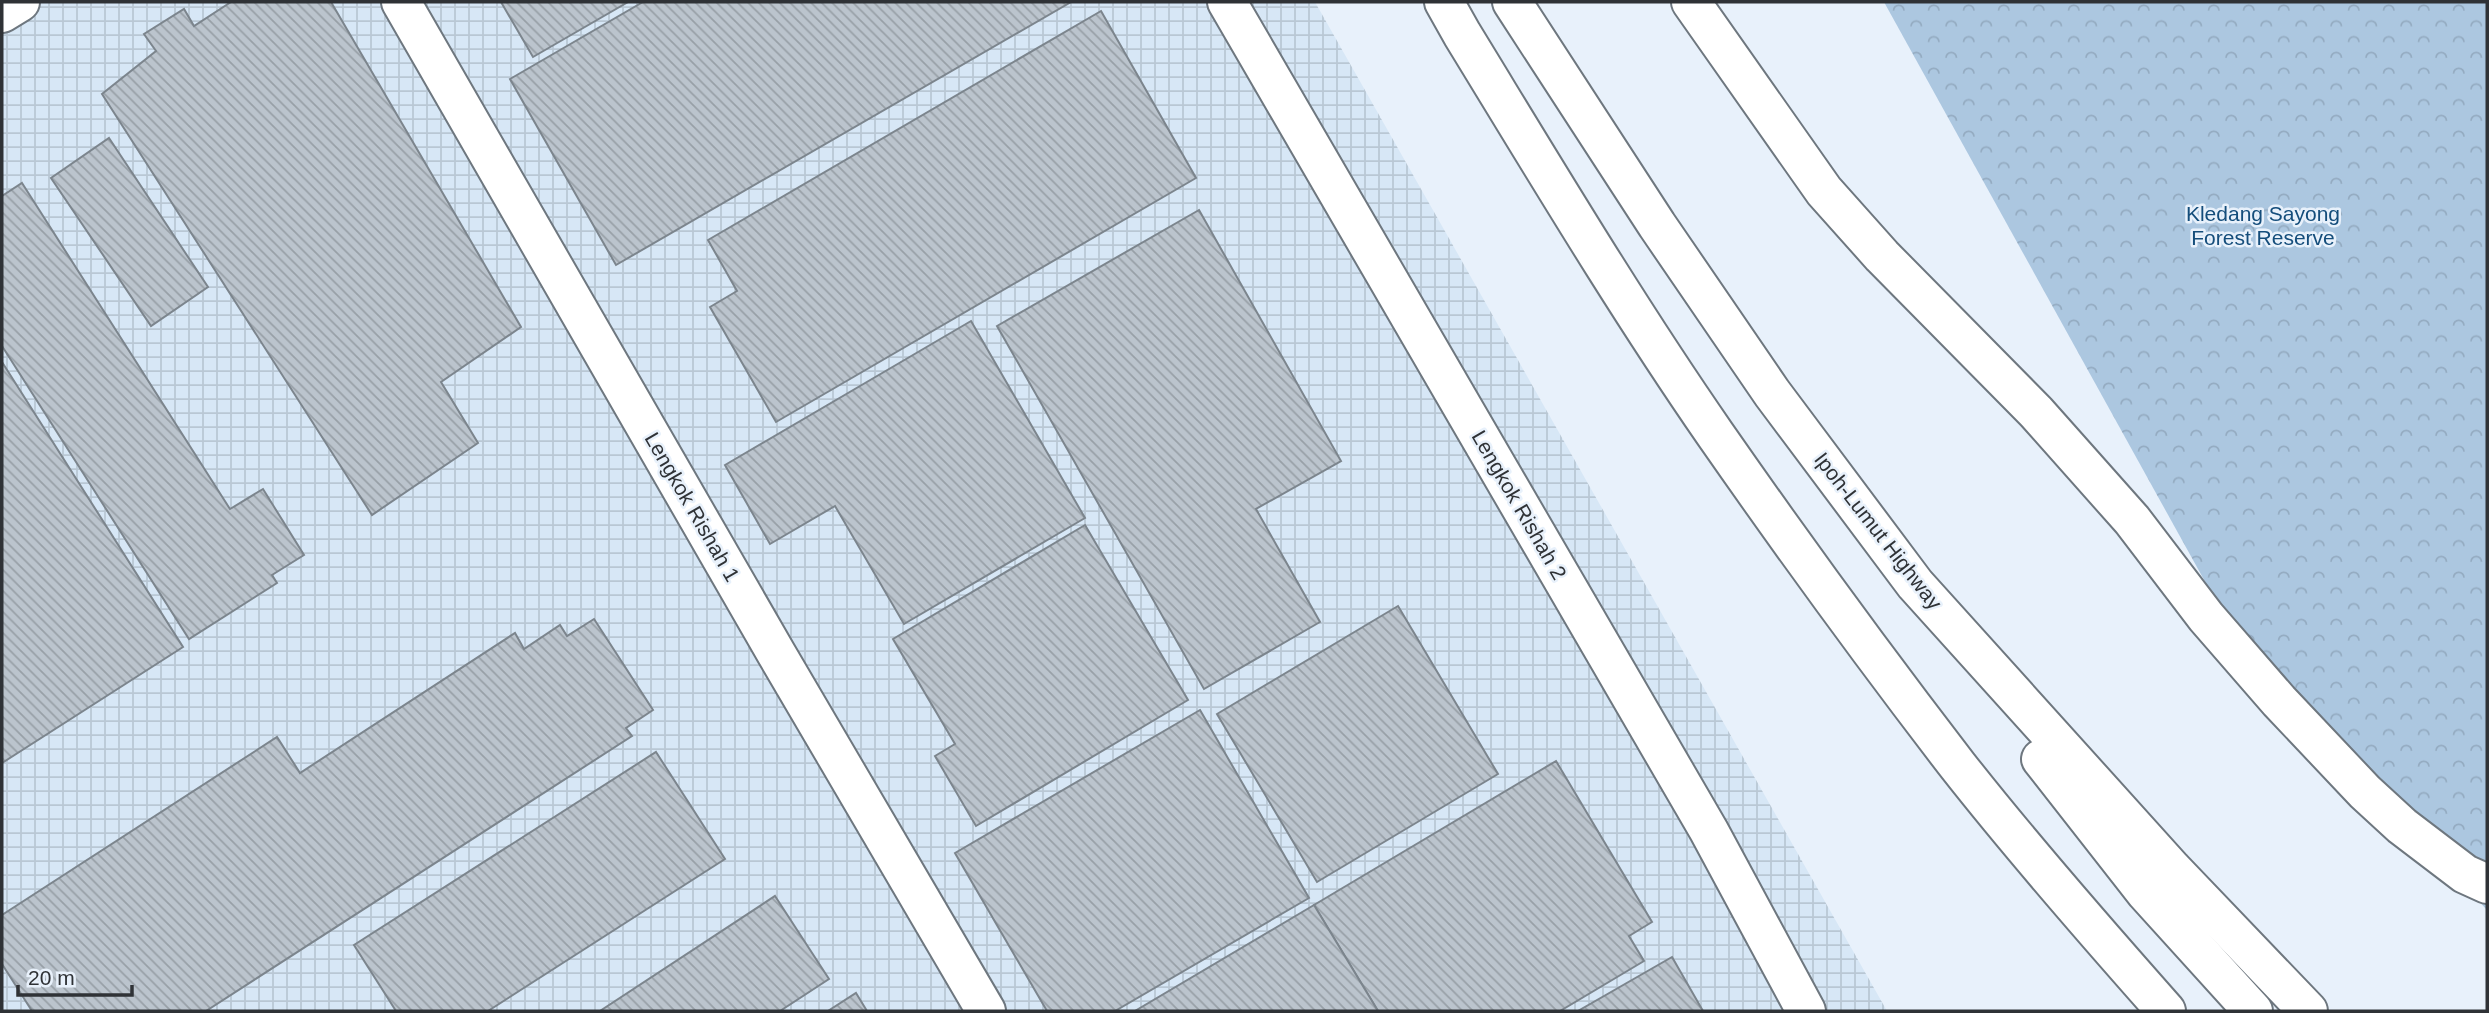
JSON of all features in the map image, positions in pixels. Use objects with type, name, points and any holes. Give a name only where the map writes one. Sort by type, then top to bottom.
[{"type":"main road","points":[[2,13],[20,2]]},
{"type":"main road","name":"Lengkok Rishah 1","points":[[401,2],[776,653],[986,1011]]},
{"type":"main road","name":"Lengkok Rishah 2","points":[[1227,2],[1709,831],[1806,1011]]},
{"type":"main road","points":[[1444,2],[1601,262],[1713,432],[1853,628],[1960,768],[2075,908],[2166,1011]]},
{"type":"main road","name":"Ipoh-Lumut Highway","points":[[1512,2],[1657,225],[1772,393],[1915,584],[2154,850],[2308,1011]]},
{"type":"main road","points":[[1691,2],[1824,191],[1882,256],[2036,412],[2106,490],[2206,617],[2279,701],[2365,792],[2402,826],[2465,874],[2487,884]]},
{"type":"main road","points":[[1915,584],[2027,742],[2137,883],[2253,1011]]},
{"type":"shaded area","points":[[2,2],[1315,2],[1887,1011],[2,1011]]},
{"type":"green space","name":"Kledang Sayong Forest Reserve","points":[[1884,2],[2487,2],[2487,910],[2239,643]]},
{"type":"building","points":[[231,2],[331,2],[521,327],[441,382],[478,443],[372,515],[102,94],[156,51],[144,34],[184,9],[194,26]]},
{"type":"building","points":[[501,2],[628,2],[533,57]]},
{"type":"building","points":[[643,2],[1071,2],[616,265],[510,79]]},
{"type":"building","points":[[1101,11],[1196,178],[776,422],[710,307],[737,291],[708,240]]},
{"type":"building","points":[[109,138],[208,287],[151,326],[51,178]]},
{"type":"building","points":[[22,183],[230,509],[263,489],[304,555],[272,575],[277,583],[189,639],[2,346],[2,196]]},
{"type":"building","points":[[1199,210],[1341,461],[1256,509],[1320,622],[1204,689],[997,326]]},
{"type":"building","points":[[971,321],[1085,518],[904,624],[835,506],[770,544],[725,465]]},
{"type":"building","points":[[2,362],[183,647],[2,763]]},
{"type":"building","points":[[1085,525],[1188,700],[976,826],[935,756],[955,744],[893,639]]},
{"type":"building","points":[[1398,606],[1498,774],[1317,882],[1217,714]]},
{"type":"building","points":[[594,619],[653,710],[626,728],[632,736],[206,1011],[32,1011],[2,964],[2,915],[277,737],[300,773],[515,633],[524,649],[560,625],[567,636]]},
{"type":"building","points":[[1200,710],[1309,898],[1115,1011],[1047,1011],[955,853]]},
{"type":"building","points":[[656,752],[725,859],[488,1011],[396,1011],[354,945]]},
{"type":"building","points":[[1556,761],[1652,922],[1629,936],[1644,961],[1560,1011],[1378,1011],[1314,905]]},
{"type":"building","points":[[775,896],[829,979],[780,1011],[600,1011]]},
{"type":"building","points":[[1314,905],[1378,1011],[1135,1011]]},
{"type":"building","points":[[1672,957],[1703,1011],[1578,1011]]},
{"type":"building","points":[[856,993],[867,1011],[828,1011]]}]
